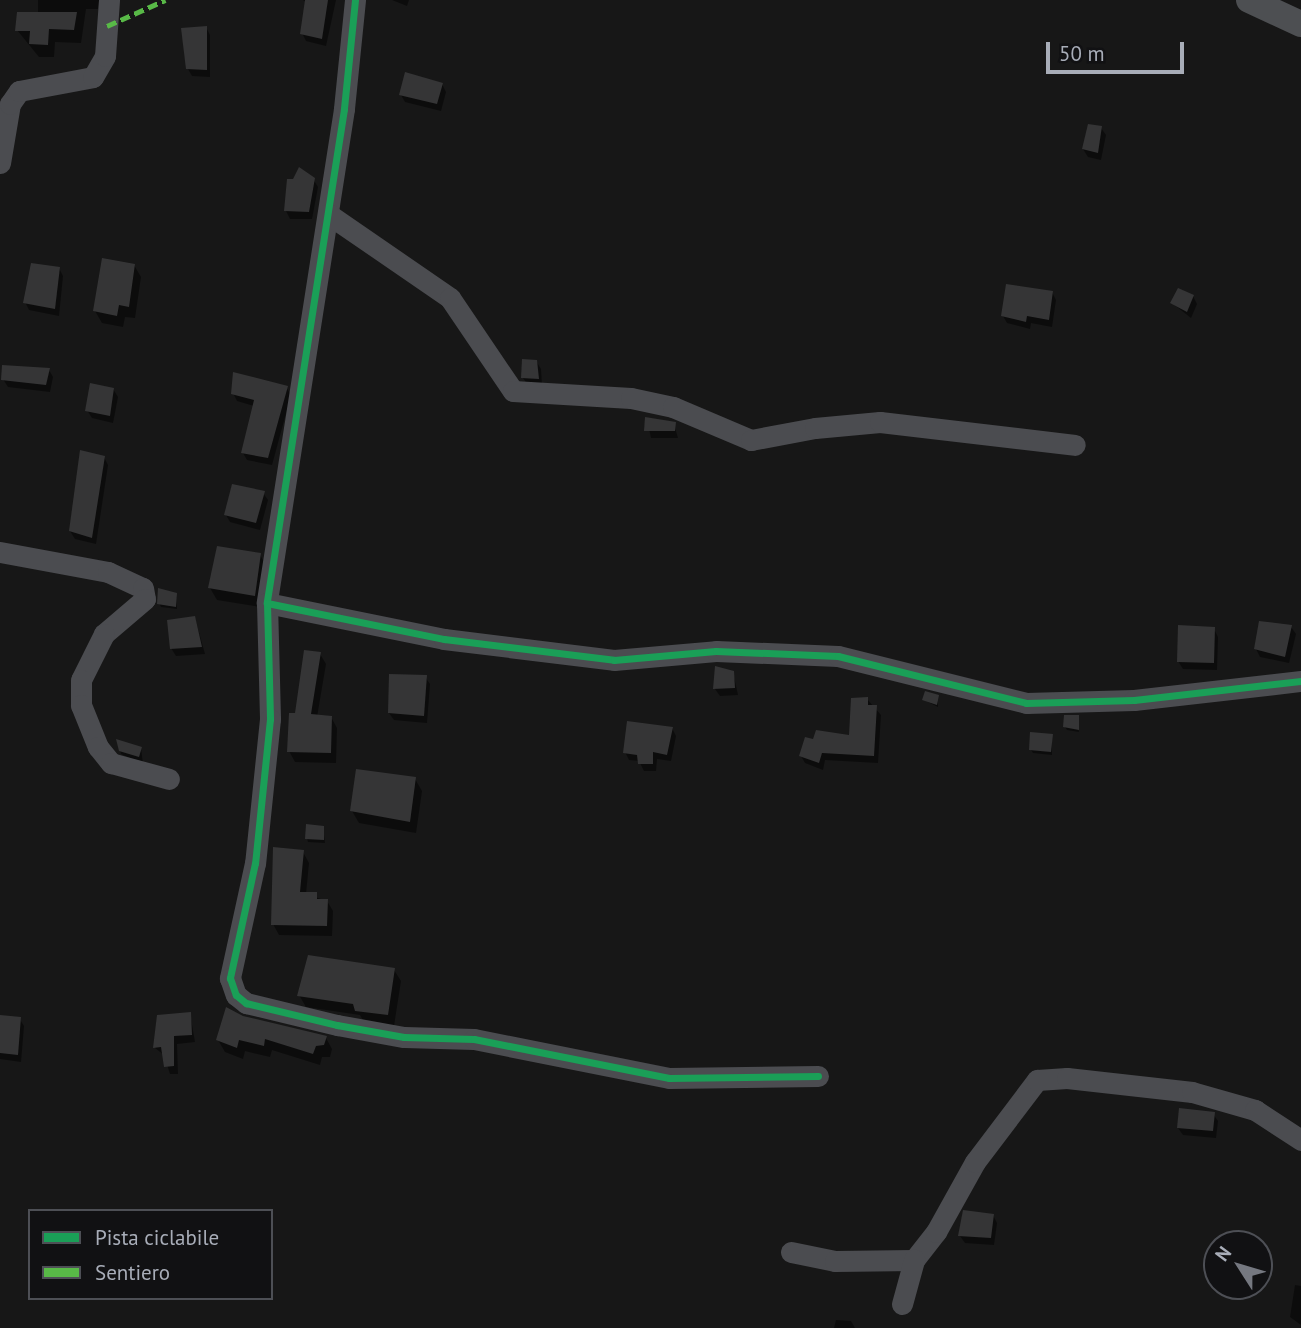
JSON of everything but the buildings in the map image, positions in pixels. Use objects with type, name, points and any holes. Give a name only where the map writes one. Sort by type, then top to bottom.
[{"type":"main road","points":[[1249,0],[1301,24]]},
{"type":"street","points":[[0,163],[10,104],[19,91],[93,77],[105,56],[109,0]]},
{"type":"street","points":[[355,0],[328,214],[267,603],[270,719],[254,863],[230,978],[236,995],[246,1003],[337,1025],[404,1037],[474,1039],[669,1078],[818,1076]]},
{"type":"street","points":[[328,214],[450,298],[513,391],[631,398],[673,407],[751,440],[880,422],[1076,445]]},
{"type":"street","points":[[0,552],[108,572],[143,588],[145,599],[104,634],[81,680],[80,705],[98,747],[111,763],[169,779]]},
{"type":"street","points":[[267,603],[444,639],[589,658],[614,660],[716,651],[838,656],[1026,703],[1134,699],[1301,681]]},
{"type":"street","points":[[902,1304],[914,1260],[936,1232],[975,1162],[1037,1080],[1067,1078],[1192,1092],[1255,1110],[1301,1140]]},
{"type":"street","points":[[790,1252],[835,1261],[914,1260]]},
{"type":"marked path","points":[[107,26],[165,0]]},
{"type":"cycle path","points":[[355,0],[344,109],[267,603],[270,719],[255,863],[230,978],[236,995],[246,1003],[337,1025],[404,1037],[474,1039],[669,1078],[818,1076]]},
{"type":"cycle path","points":[[267,603],[444,639],[614,660],[716,651],[838,656],[1026,703],[1134,700],[1301,681]]}]
